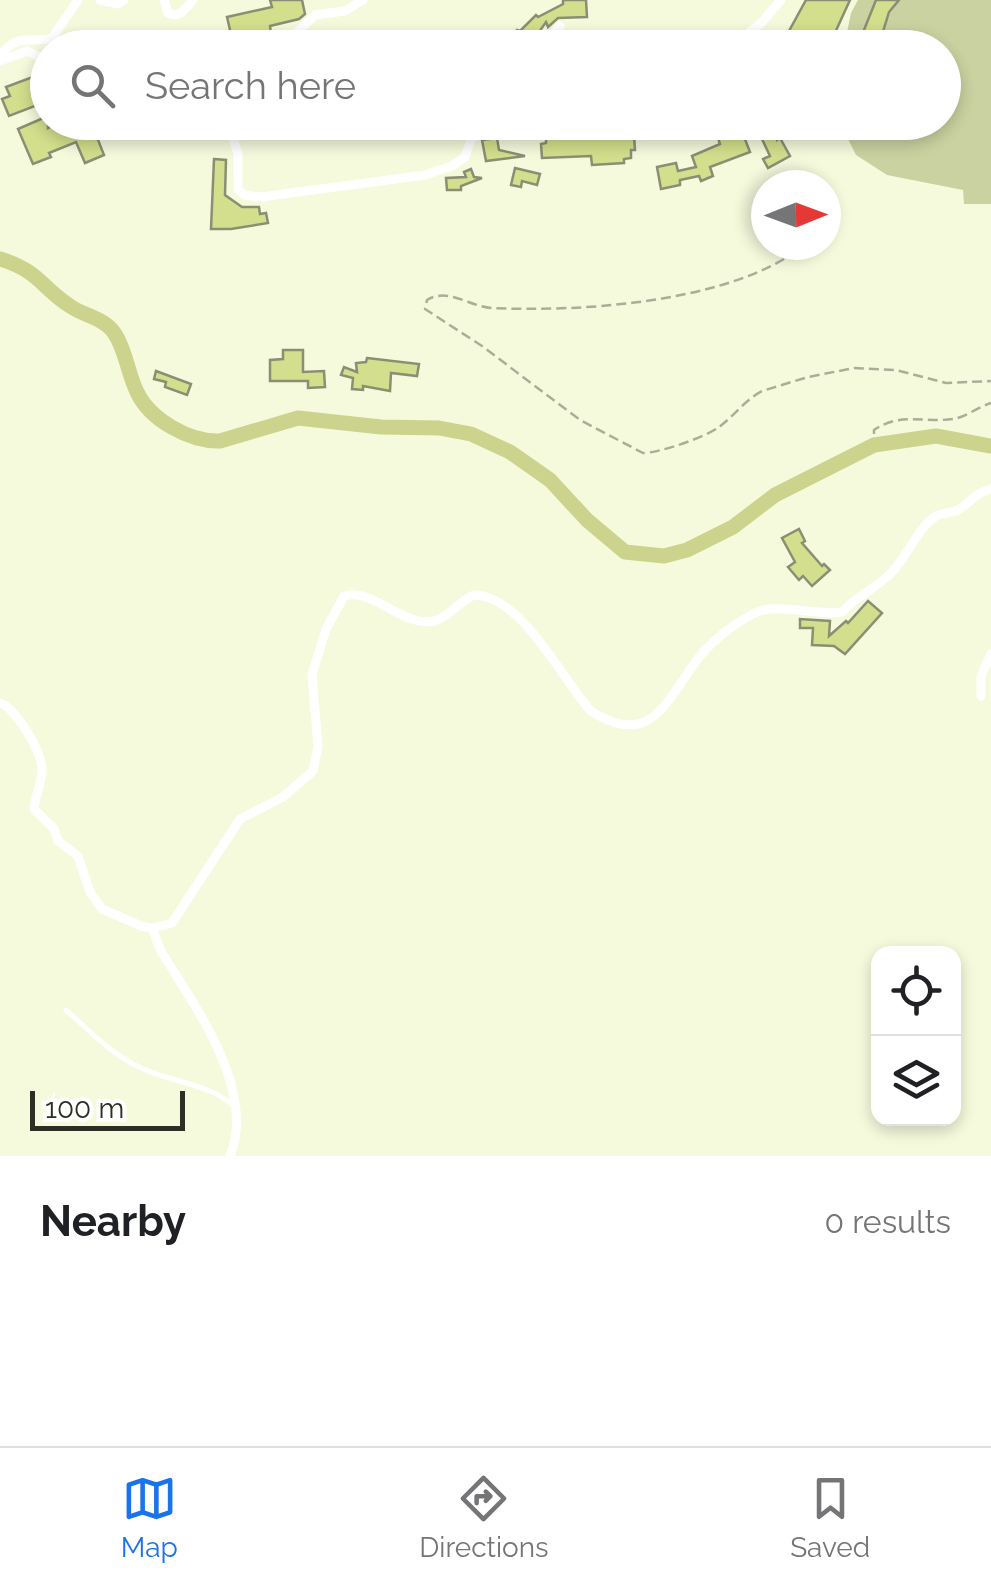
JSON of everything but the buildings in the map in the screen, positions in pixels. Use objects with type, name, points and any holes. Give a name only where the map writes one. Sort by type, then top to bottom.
[{"type":"main road","points":[[0,259],[39,277],[63,302],[106,324],[117,336],[137,392],[167,425],[208,441],[298,418],[471,434],[510,452],[550,480],[587,520],[625,552],[664,556],[687,550],[734,527],[775,496],[874,445],[936,436],[991,446]]},
{"type":"street","points":[[57,30],[78,0]]},
{"type":"street","points":[[100,0],[118,4],[124,0]]},
{"type":"street","points":[[164,0],[173,16],[193,0]]},
{"type":"street","points":[[300,30],[315,15],[345,11],[363,0]]},
{"type":"street","points":[[752,30],[782,0]]},
{"type":"street","points":[[556,30],[560,26]]},
{"type":"street","points":[[0,58],[10,44],[30,39]]},
{"type":"street","points":[[0,58],[30,53]]},
{"type":"street","points":[[234,140],[238,154],[238,188],[244,195],[261,198],[438,172],[465,157],[471,140]]},
{"type":"street","points":[[0,703],[12,708],[40,757],[42,775],[34,810],[54,829],[58,841],[78,856],[95,902],[112,915],[152,928],[172,923],[180,915],[244,814],[284,797],[313,771],[318,746],[312,675],[326,629],[344,596],[357,594],[395,612],[429,622],[447,615],[474,595],[491,598],[518,616],[591,710],[604,719],[630,726],[654,718],[672,700],[698,658],[726,632],[761,609],[842,612],[888,576],[930,520],[955,512],[976,494],[991,489]]},
{"type":"street","points":[[981,696],[980,676],[991,654]]},
{"type":"street","points":[[152,928],[233,1084],[238,1110],[230,1156]]},
{"type":"lane","points":[[66,1010],[112,1051],[138,1067],[210,1090],[238,1110]]},
{"type":"path","points":[[780,260],[746,278],[648,301],[583,307],[495,308],[436,295],[427,300],[425,309],[482,346],[580,420],[643,453],[716,430],[762,391],[840,370],[896,370],[946,384],[991,380]]},
{"type":"path","points":[[874,445],[874,430],[889,422],[910,418],[957,419],[991,403]]},
{"type":"green space","points":[[858,0],[991,0],[991,204],[964,204],[963,190],[887,175],[856,155],[848,140],[961,140],[961,30],[848,30]]}]
